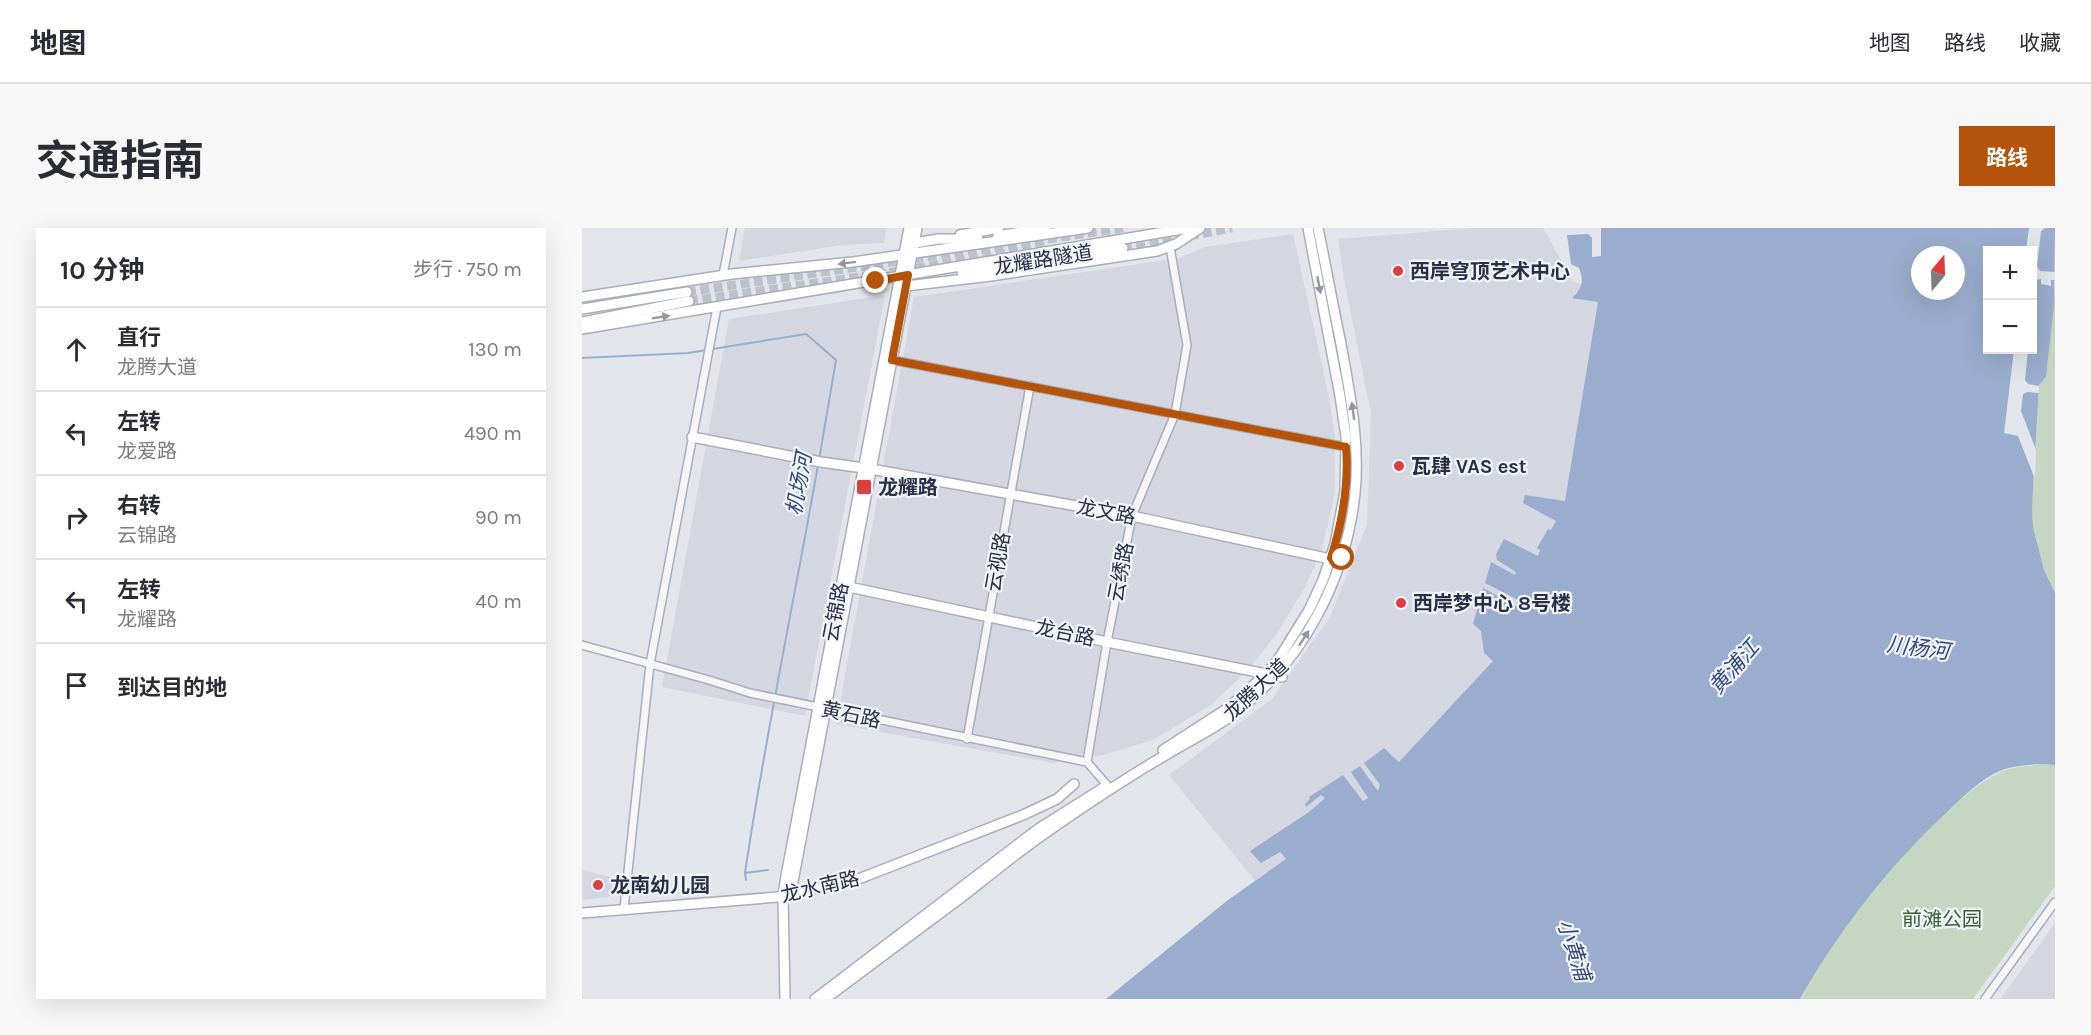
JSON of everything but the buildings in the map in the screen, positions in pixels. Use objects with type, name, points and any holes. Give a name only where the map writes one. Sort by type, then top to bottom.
[{"type":"main road","name":"云锦路","points":[[909,228],[911,250]]},
{"type":"main road","name":"云锦路","points":[[785,999],[787,894],[904,276],[917,228]]},
{"type":"main road","points":[[582,297],[723,275],[826,266],[939,244],[999,228]]},
{"type":"main road","name":"龙耀路隧道","points":[[939,244],[1046,228]]},
{"type":"main road","points":[[939,244],[984,244],[1088,228]]},
{"type":"main road","points":[[582,329],[1189,228]]},
{"type":"main road","points":[[906,286],[1156,251],[1170,247],[1200,228]]},
{"type":"main road","name":"龙腾大道","points":[[1308,228],[1340,396],[1346,447],[1346,477],[1339,561]]},
{"type":"main road","name":"龙腾大道","points":[[825,999],[1042,835],[1275,675],[1278,660],[1339,561],[1353,506],[1357,464],[1356,436],[1318,228]]},
{"type":"main road","name":"龙耀路隧道","points":[[921,273],[963,272],[1123,248]]},
{"type":"main road","name":"龙耀路隧道","points":[[926,284],[963,272]]},
{"type":"main road","name":"云锦路","points":[[822,709],[849,587],[867,468],[892,360],[906,286],[904,276]]},
{"type":"main road","points":[[582,309],[688,297],[582,322]]},
{"type":"main road","name":"龙文路","points":[[692,437],[818,462],[867,468],[1132,516],[1339,561]]},
{"type":"main road","name":"龙台路","points":[[849,587],[1275,675]]},
{"type":"main road","name":"龙水南路","points":[[582,914],[787,894],[828,887],[861,878],[1023,814],[1057,799],[1074,784]]},
{"type":"main road","name":"龙腾大道","points":[[815,999],[1038,829],[1110,787]]},
{"type":"street","points":[[723,275],[732,228]]},
{"type":"street","name":"云绣路","points":[[1087,762],[1107,642],[1132,516],[1175,414],[1187,345],[1170,247]]},
{"type":"street","points":[[624,909],[650,664],[717,307]]},
{"type":"street","points":[[892,360],[1346,447]]},
{"type":"street","name":"云视路","points":[[967,739],[1030,386]]},
{"type":"street","name":"黄石路","points":[[582,645],[763,696],[1087,762]]},
{"type":"street","points":[[1087,762],[1110,787]]},
{"type":"street","points":[[1985,999],[2055,902]]},
{"type":"shaded area","points":[[745,228],[887,228],[884,243],[842,245],[739,261]]},
{"type":"shaded area","points":[[1473,228],[1543,228],[1573,281],[1608,296],[1573,510],[1507,661],[1401,776],[1265,893],[1169,775],[1272,699],[1330,617],[1367,524],[1371,413],[1338,239]]},
{"type":"shaded area","points":[[1293,234],[1328,392],[1335,436],[1335,493],[1322,550],[1305,587],[1278,632],[1249,669],[1211,705],[1153,740],[1103,755],[1053,763],[836,724],[914,297],[1179,258],[1205,247]]},
{"type":"shaded area","points":[[885,295],[805,716],[662,687],[729,319]]},
{"type":"shaded area","name":"龙南幼儿园","points":[[582,870],[615,878],[614,892],[608,897],[582,900]]},
{"type":"shaded area","points":[[2055,923],[2055,999],[2000,999],[2030,958]]},
{"type":"green space","points":[[2055,291],[2055,593],[2044,570],[2033,527],[2032,509],[2039,385],[2046,377]]},
{"type":"green space","name":"前滩公园","points":[[2043,764],[2055,765],[2055,886],[1973,999],[1801,999],[1846,926],[1899,859],[1919,838],[1985,780],[2008,769]]},
{"type":"water","points":[[1601,228],[2055,228],[2054,306],[2046,377],[2039,385],[2032,509],[2033,527],[2044,570],[2055,593],[2055,765],[2016,766],[2005,769],[1982,781],[1962,798],[1886,875],[1832,947],[1800,999],[1106,999],[1228,900],[1286,859],[1280,852],[1261,863],[1250,851],[1309,812],[1325,798],[1321,795],[1306,807],[1305,804],[1310,799],[1309,797],[1343,775],[1363,801],[1368,798],[1351,772],[1360,766],[1378,791],[1380,785],[1364,763],[1384,748],[1399,762],[1493,661],[1484,653],[1481,631],[1473,624],[1483,588],[1520,608],[1522,602],[1485,583],[1491,562],[1515,575],[1516,572],[1497,560],[1496,554],[1504,539],[1538,556],[1540,550],[1537,548],[1548,529],[1551,530],[1556,521],[1523,503],[1525,495],[1565,501],[1598,302],[1572,298],[1580,287],[1582,276],[1579,268],[1571,264],[1567,235],[1588,234],[1592,238],[1592,257],[1601,256]]},
{"type":"pier","points":[[2029,228],[2045,228],[2041,231],[2037,266],[2037,246],[2027,246]]},
{"type":"pier","points":[[2037,266],[2040,271],[2055,272],[2055,280],[2051,280],[2051,286],[2041,284],[2041,279],[2037,280]]},
{"type":"pier","points":[[2014,354],[2028,354],[2025,380],[2028,384],[2039,386],[2039,393],[2023,394],[2021,411],[2036,450],[2035,479],[2018,436],[2004,433]]},
{"type":"waterway","name":"机场河","points":[[582,358],[688,353],[806,334],[836,360],[819,460]]},
{"type":"waterway","name":"机场河","points":[[746,880],[745,873],[761,771],[818,465]]},
{"type":"waterway","name":"机场河","points":[[745,873],[768,870]]},
{"type":"tunnel","points":[[687,292],[1123,228]]},
{"type":"tunnel","points":[[1123,248],[1232,228]]},
{"type":"tunnel","points":[[689,301],[880,274],[1046,247]]},
{"type":"place","name":"西岸穹顶艺术中心","points":[[1398,271]]},
{"type":"place","name":"瓦肆 VAS est","points":[[1399,466]]},
{"type":"place","name":"龙耀路","points":[[864,487]]},
{"type":"place","name":"西岸梦中心 8号楼","points":[[1401,603]]},
{"type":"place","name":"龙南幼儿园","points":[[598,885]]},
{"type":"route","points":[[876,281],[908,275],[892,360],[1346,447],[1342,514],[1331,558],[1340,562],[1342,558]]},
{"type":"water label","name":"川杨河","points":[[1918,648]]},
{"type":"water label","name":"黄浦江","points":[[1734,667]]},
{"type":"water label","name":"小黄浦","points":[[1574,950]]}]
